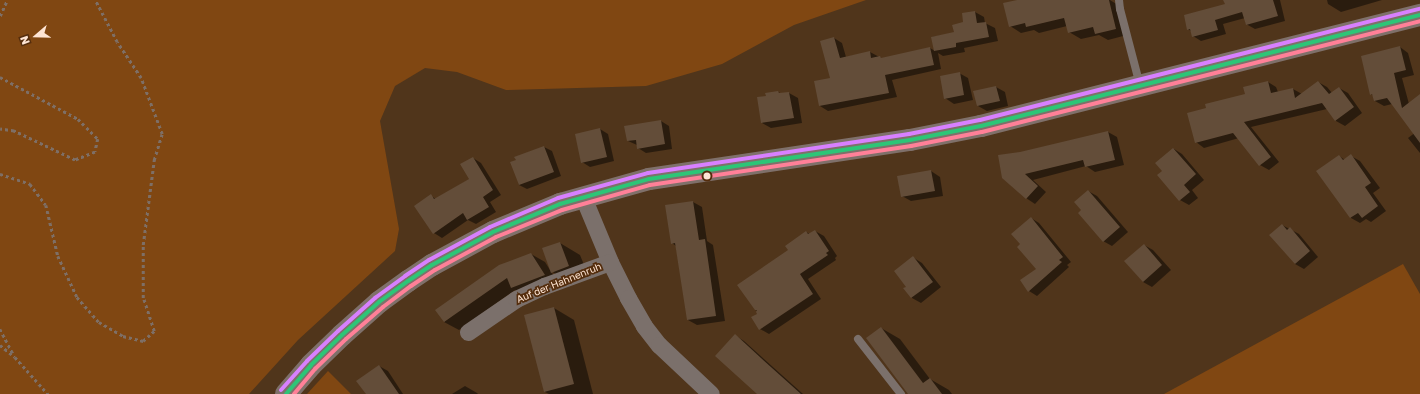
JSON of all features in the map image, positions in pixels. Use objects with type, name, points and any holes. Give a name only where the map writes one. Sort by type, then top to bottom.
[{"type":"main road","points":[[286,394],[311,365],[358,321],[380,302],[432,265],[493,232],[583,197],[649,179],[910,140],[981,126],[1420,15]]},
{"type":"street","name":"Auf der Hahnenruh","points":[[583,197],[610,262],[644,326],[659,345],[711,394]]},
{"type":"street","name":"Auf der Hahnenruh","points":[[468,332],[516,300],[544,286],[610,262]]},
{"type":"lane","points":[[1119,0],[1140,86]]},
{"type":"lane","points":[[858,339],[901,394]]},
{"type":"path","points":[[0,16],[7,0]]},
{"type":"path","points":[[0,174],[30,184],[46,205],[58,256],[77,297],[99,322],[123,336],[143,341],[154,331],[143,298],[143,245],[154,160],[162,134],[141,78],[117,42],[95,0]]},
{"type":"path","points":[[0,77],[78,119],[98,139],[95,152],[75,160],[14,131],[0,129]]},
{"type":"path","points":[[0,329],[15,358]]},
{"type":"path","points":[[0,345],[15,358],[48,394]]},
{"type":"shaded area","points":[[0,0],[866,0],[794,25],[722,64],[646,86],[506,90],[457,72],[425,68],[395,86],[380,121],[399,229],[395,251],[298,340],[249,394],[0,394]]},
{"type":"shaded area","points":[[1403,264],[1420,294],[1420,394],[1164,394]]},
{"type":"shaded area","points":[[328,371],[351,394],[307,394]]},
{"type":"building","points":[[1017,0],[1109,0],[1116,29],[1095,34],[1093,27],[1068,33],[1064,18],[1026,27],[1025,23],[1009,27],[1003,3]]},
{"type":"building","points":[[1223,0],[1273,0],[1278,16],[1246,25],[1242,12],[1215,20],[1218,30],[1192,37],[1190,29],[1187,30],[1184,15],[1225,4]]},
{"type":"building","points":[[975,11],[977,23],[986,22],[989,37],[956,43],[956,47],[934,51],[931,37],[954,32],[952,25],[963,22],[962,13]]},
{"type":"building","points":[[834,37],[840,58],[870,51],[871,58],[880,56],[881,58],[930,47],[934,65],[885,75],[889,93],[819,106],[814,81],[830,78],[820,41]]},
{"type":"building","points":[[1400,46],[1406,70],[1394,73],[1402,108],[1420,94],[1420,143],[1387,98],[1374,101],[1372,94],[1370,95],[1361,56]]},
{"type":"building","points":[[960,72],[964,95],[944,99],[940,76]]},
{"type":"building","points":[[1268,81],[1271,93],[1293,88],[1295,98],[1318,81],[1329,94],[1339,87],[1354,107],[1335,121],[1322,103],[1244,122],[1271,157],[1259,166],[1233,133],[1195,143],[1187,113],[1206,108],[1205,104],[1245,94],[1243,87]]},
{"type":"building","points":[[996,86],[1000,101],[977,106],[973,91]]},
{"type":"building","points":[[778,91],[779,93],[789,92],[794,118],[761,123],[757,97],[766,96],[765,93]]},
{"type":"building","points":[[661,120],[665,144],[637,149],[636,140],[627,141],[624,126]]},
{"type":"building","points":[[600,128],[607,157],[581,163],[575,134]]},
{"type":"building","points":[[1108,131],[1115,160],[1085,167],[1083,160],[1025,174],[1038,186],[1026,199],[1002,178],[998,155],[1020,152]]},
{"type":"building","points":[[544,146],[554,172],[519,185],[510,162],[516,160],[514,157]]},
{"type":"building","points":[[1173,148],[1196,174],[1184,185],[1190,192],[1179,201],[1157,175],[1162,171],[1155,163]]},
{"type":"building","points":[[1351,154],[1371,183],[1365,187],[1378,206],[1362,218],[1358,213],[1350,218],[1316,171],[1339,155],[1343,160]]},
{"type":"building","points":[[473,157],[493,190],[483,197],[489,207],[467,220],[463,213],[433,234],[414,206],[431,194],[434,199],[469,179],[460,164]]},
{"type":"building","points":[[931,170],[935,191],[901,197],[897,176]]},
{"type":"building","points":[[1088,190],[1120,227],[1103,242],[1078,213],[1081,210],[1074,202]]},
{"type":"building","points":[[693,201],[699,240],[705,239],[716,316],[687,320],[675,243],[671,244],[665,205]]},
{"type":"building","points":[[1031,217],[1063,257],[1059,260],[1062,262],[1028,292],[1020,280],[1036,269],[1017,247],[1020,244],[1011,234]]},
{"type":"building","points":[[1282,224],[1287,230],[1290,227],[1310,251],[1295,264],[1269,235]]},
{"type":"building","points":[[815,230],[829,251],[826,253],[828,255],[800,274],[813,294],[759,330],[751,317],[757,314],[757,310],[755,310],[737,285],[788,250],[785,246],[806,231],[808,234]]},
{"type":"building","points":[[560,242],[569,266],[551,273],[542,248]]},
{"type":"building","points":[[1144,244],[1162,265],[1143,282],[1124,261]]},
{"type":"building","points":[[531,253],[545,275],[511,288],[507,278],[444,322],[435,310],[499,265]]},
{"type":"building","points":[[913,256],[933,282],[911,298],[903,288],[906,287],[894,271]]},
{"type":"building","points":[[554,307],[574,384],[544,392],[524,315]]},
{"type":"building","points":[[881,327],[923,383],[930,378],[942,394],[908,394],[866,338]]},
{"type":"building","points":[[735,334],[801,394],[757,394],[715,356]]},
{"type":"building","points":[[379,365],[399,394],[366,394],[356,381]]},
{"type":"transit line","points":[[281,390],[307,361],[338,331],[375,298],[405,276],[429,260],[490,227],[558,198],[648,173],[909,134],[980,120],[1419,9]]},
{"type":"transit line","points":[[286,394],[311,365],[342,335],[379,302],[408,281],[432,265],[493,232],[560,204],[649,179],[910,140],[981,126],[1420,15]]},
{"type":"transit line","points":[[294,394],[315,369],[346,339],[383,307],[411,286],[435,270],[496,237],[562,210],[650,185],[911,146],[982,132],[1420,21]]}]
